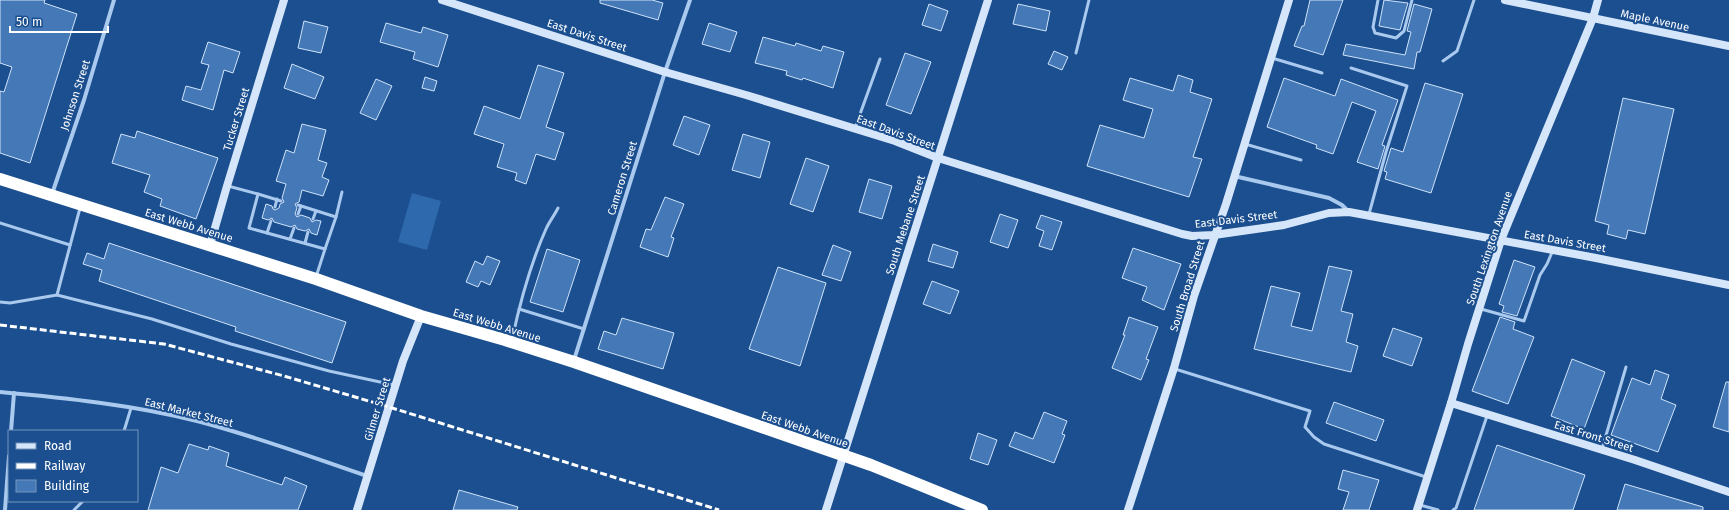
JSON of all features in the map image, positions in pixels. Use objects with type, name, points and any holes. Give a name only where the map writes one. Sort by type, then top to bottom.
[{"type":"highway","name":"East Webb Avenue","points":[[0,179],[316,279],[421,316],[512,342],[574,362],[844,456],[925,486],[982,510]]},
{"type":"street","name":"Johnson Street","points":[[52,195],[84,100],[114,0]]},
{"type":"street","name":"Tucker Street","points":[[210,245],[284,0]]},
{"type":"street","name":"East Davis Street","points":[[442,0],[665,72],[855,128],[895,141],[938,158],[1182,234],[1192,236],[1214,235],[1284,225],[1329,214],[1349,212],[1729,285]]},
{"type":"street","name":"Cameron Street","points":[[574,362],[665,72],[690,0]]},
{"type":"street","name":"South Mebane Street","points":[[826,510],[988,0]]},
{"type":"street","name":"South Broad Street","points":[[1128,510],[1174,368],[1214,235],[1226,204],[1289,0]]},
{"type":"street","name":"Maple Avenue","points":[[1505,0],[1729,46]]},
{"type":"street","name":"South Lexington Avenue","points":[[1418,507],[1452,403],[1479,308],[1501,240],[1593,18],[1598,0]]},
{"type":"street","name":"East Davis Street","points":[[1234,176],[1329,198],[1342,205],[1349,212]]},
{"type":"street","name":"Gilmer Street","points":[[356,510],[404,361],[421,316]]},
{"type":"street","name":"East Market Street","points":[[0,392],[161,413],[213,426],[368,476]]},
{"type":"street","points":[[11,430],[14,394]]},
{"type":"street","name":"East Front Street","points":[[1452,403],[1602,449],[1729,492]]},
{"type":"street","points":[[5,510],[8,470]]},
{"type":"lane","points":[[1076,53],[1089,0]]},
{"type":"lane","points":[[1378,0],[1373,27],[1375,34],[1396,38],[1404,31],[1412,0]]},
{"type":"lane","points":[[1443,61],[1458,51],[1474,0]]},
{"type":"lane","points":[[1271,57],[1322,73]]},
{"type":"lane","points":[[855,128],[880,59]]},
{"type":"lane","points":[[1351,68],[1407,86],[1384,160],[1369,216]]},
{"type":"lane","points":[[1244,144],[1301,160]]},
{"type":"lane","points":[[227,186],[281,201]]},
{"type":"lane","points":[[316,279],[336,217],[342,192]]},
{"type":"lane","points":[[258,194],[249,228],[325,249]]},
{"type":"lane","points":[[274,207],[277,199]]},
{"type":"lane","points":[[57,295],[81,204]]},
{"type":"lane","points":[[298,214],[299,206],[336,217]]},
{"type":"lane","points":[[512,342],[519,309],[536,252],[547,227],[558,208]]},
{"type":"lane","points":[[313,219],[316,211]]},
{"type":"lane","points":[[267,233],[271,221]]},
{"type":"lane","points":[[0,223],[70,245]]},
{"type":"lane","points":[[290,239],[294,228]]},
{"type":"lane","points":[[305,243],[308,232]]},
{"type":"lane","points":[[1479,308],[1524,321],[1540,275],[1548,264],[1553,250]]},
{"type":"lane","points":[[0,302],[10,303],[57,295],[152,319],[231,344],[330,371],[396,386]]},
{"type":"lane","points":[[519,309],[584,329]]},
{"type":"lane","points":[[1602,449],[1626,367]]},
{"type":"lane","points":[[1174,368],[1310,411],[1305,427],[1314,438],[1324,444],[1428,478]]},
{"type":"lane","points":[[124,430],[131,408]]},
{"type":"lane","points":[[1453,510],[1456,508],[1487,414]]},
{"type":"lane","points":[[74,510],[82,502]]},
{"type":"lane","points":[[1418,507],[1438,510]]},
{"type":"shaded area","points":[[412,193],[441,201],[427,250],[398,242]]},
{"type":"building","points":[[0,0],[45,0],[44,3],[77,14],[30,163],[0,153],[0,91],[4,92],[12,67],[0,63]]},
{"type":"building","points":[[600,0],[652,0],[663,3],[658,20],[600,3]]},
{"type":"building","points":[[1310,0],[1343,0],[1323,55],[1294,46],[1302,26],[1304,26]]},
{"type":"building","points":[[1384,0],[1408,3],[1400,30],[1379,26]]},
{"type":"building","points":[[929,4],[948,11],[941,31],[922,25]]},
{"type":"building","points":[[1018,4],[1050,11],[1046,31],[1013,24]]},
{"type":"building","points":[[1414,4],[1432,9],[1420,52],[1417,52],[1414,69],[1343,55],[1346,44],[1405,55],[1411,32],[1407,31]]},
{"type":"building","points":[[304,21],[328,27],[321,53],[298,48]]},
{"type":"building","points":[[386,23],[421,33],[423,27],[448,35],[438,67],[413,59],[415,52],[380,42]]},
{"type":"building","points":[[709,23],[737,32],[730,52],[702,44]]},
{"type":"building","points":[[763,37],[795,46],[796,43],[821,51],[823,46],[844,52],[833,88],[803,78],[802,80],[786,75],[787,71],[755,63]]},
{"type":"building","points":[[208,42],[240,52],[233,73],[224,70],[213,110],[182,100],[186,86],[201,90],[209,65],[201,63]]},
{"type":"building","points":[[1054,51],[1068,57],[1062,70],[1048,64]]},
{"type":"building","points":[[905,53],[931,62],[911,114],[886,105]]},
{"type":"building","points":[[292,64],[324,77],[315,99],[284,88]]},
{"type":"building","points":[[538,65],[564,73],[546,127],[564,133],[555,160],[536,154],[526,184],[515,180],[517,173],[497,167],[504,144],[474,134],[484,106],[520,119]]},
{"type":"building","points":[[1178,75],[1193,80],[1190,92],[1212,99],[1193,157],[1202,159],[1189,197],[1087,166],[1100,125],[1144,138],[1153,109],[1123,100],[1130,78],[1173,91]]},
{"type":"building","points":[[425,77],[437,81],[434,91],[422,88]]},
{"type":"building","points":[[1284,78],[1335,96],[1341,79],[1398,100],[1382,145],[1385,146],[1378,169],[1357,162],[1376,111],[1352,102],[1333,154],[1316,148],[1317,145],[1267,127]]},
{"type":"building","points":[[376,79],[392,86],[376,120],[360,113]]},
{"type":"building","points":[[1425,83],[1463,94],[1431,193],[1385,179],[1387,172],[1384,171],[1391,148],[1403,152]]},
{"type":"building","points":[[1623,98],[1674,109],[1645,234],[1628,230],[1626,239],[1607,234],[1609,225],[1595,221]]},
{"type":"building","points":[[684,116],[710,125],[699,155],[673,145]]},
{"type":"building","points":[[302,124],[326,130],[318,160],[327,163],[322,177],[329,180],[323,196],[302,190],[299,202],[295,204],[297,208],[295,214],[297,217],[301,215],[310,218],[312,222],[316,220],[321,221],[317,235],[311,233],[309,229],[305,231],[297,229],[295,225],[291,227],[274,222],[272,218],[268,220],[262,218],[266,204],[272,206],[275,210],[284,202],[282,198],[286,184],[276,181],[286,150],[294,153]]},
{"type":"building","points":[[137,131],[218,158],[196,219],[160,206],[162,199],[144,192],[150,175],[112,163],[121,134],[135,138]]},
{"type":"building","points":[[743,134],[770,142],[760,178],[732,170]]},
{"type":"building","points":[[806,158],[829,166],[813,212],[790,204]]},
{"type":"building","points":[[869,179],[892,186],[882,219],[859,212]]},
{"type":"building","points":[[665,197],[684,204],[671,237],[674,238],[668,257],[640,247],[646,229],[651,230]]},
{"type":"building","points":[[1000,214],[1018,220],[1008,248],[990,242]]},
{"type":"building","points":[[1041,215],[1062,222],[1052,250],[1039,246],[1044,231],[1036,228]]},
{"type":"building","points":[[109,243],[346,322],[332,363],[235,331],[236,327],[99,281],[102,270],[83,264],[87,253],[104,259]]},
{"type":"building","points":[[933,244],[958,252],[953,268],[928,261]]},
{"type":"building","points":[[833,245],[851,252],[841,281],[822,275]]},
{"type":"building","points":[[1133,248],[1181,264],[1164,310],[1142,300],[1147,287],[1122,278]]},
{"type":"building","points":[[547,249],[580,260],[563,312],[530,302]]},
{"type":"building","points":[[487,256],[500,261],[490,285],[481,281],[478,287],[466,282],[475,261],[483,265]]},
{"type":"building","points":[[1514,260],[1535,267],[1517,316],[1502,312],[1504,306],[1499,304]]},
{"type":"building","points":[[1329,266],[1352,271],[1341,311],[1353,314],[1346,342],[1358,346],[1351,372],[1254,349],[1271,286],[1300,293],[1291,326],[1312,331]]},
{"type":"building","points":[[778,267],[826,283],[800,366],[749,349]]},
{"type":"building","points":[[932,281],[959,291],[950,314],[923,304]]},
{"type":"building","points":[[1129,317],[1158,327],[1146,359],[1149,360],[1141,380],[1112,368],[1125,335],[1123,335]]},
{"type":"building","points":[[1500,317],[1515,322],[1513,329],[1534,337],[1508,404],[1472,391]]},
{"type":"building","points":[[622,318],[674,333],[663,369],[598,349],[604,331],[616,335]]},
{"type":"building","points":[[1393,328],[1422,338],[1412,366],[1383,356]]},
{"type":"building","points":[[1572,359],[1605,372],[1584,429],[1551,416]]},
{"type":"building","points":[[1655,370],[1669,375],[1661,399],[1676,405],[1658,452],[1611,435],[1632,378],[1650,385]]},
{"type":"building","points":[[1726,382],[1729,382],[1729,432],[1713,427]]},
{"type":"building","points":[[1334,402],[1384,420],[1376,441],[1326,423]]},
{"type":"building","points":[[1044,412],[1067,421],[1062,434],[1065,435],[1054,463],[1009,446],[1015,432],[1033,439]]},
{"type":"building","points":[[978,433],[997,440],[988,465],[970,459]]},
{"type":"building","points":[[189,444],[208,450],[209,446],[229,453],[226,466],[282,485],[285,477],[307,486],[298,510],[148,510],[161,467],[178,473]]},
{"type":"building","points":[[1497,445],[1585,475],[1573,510],[1474,510]]},
{"type":"building","points":[[1343,470],[1379,480],[1369,510],[1343,510],[1349,492],[1338,489]]},
{"type":"building","points":[[1625,484],[1703,507],[1703,510],[1617,510]]},
{"type":"building","points":[[459,490],[518,507],[517,510],[453,510]]},
{"type":"railway","points":[[0,325],[164,344],[284,376],[389,407],[719,510]]}]
